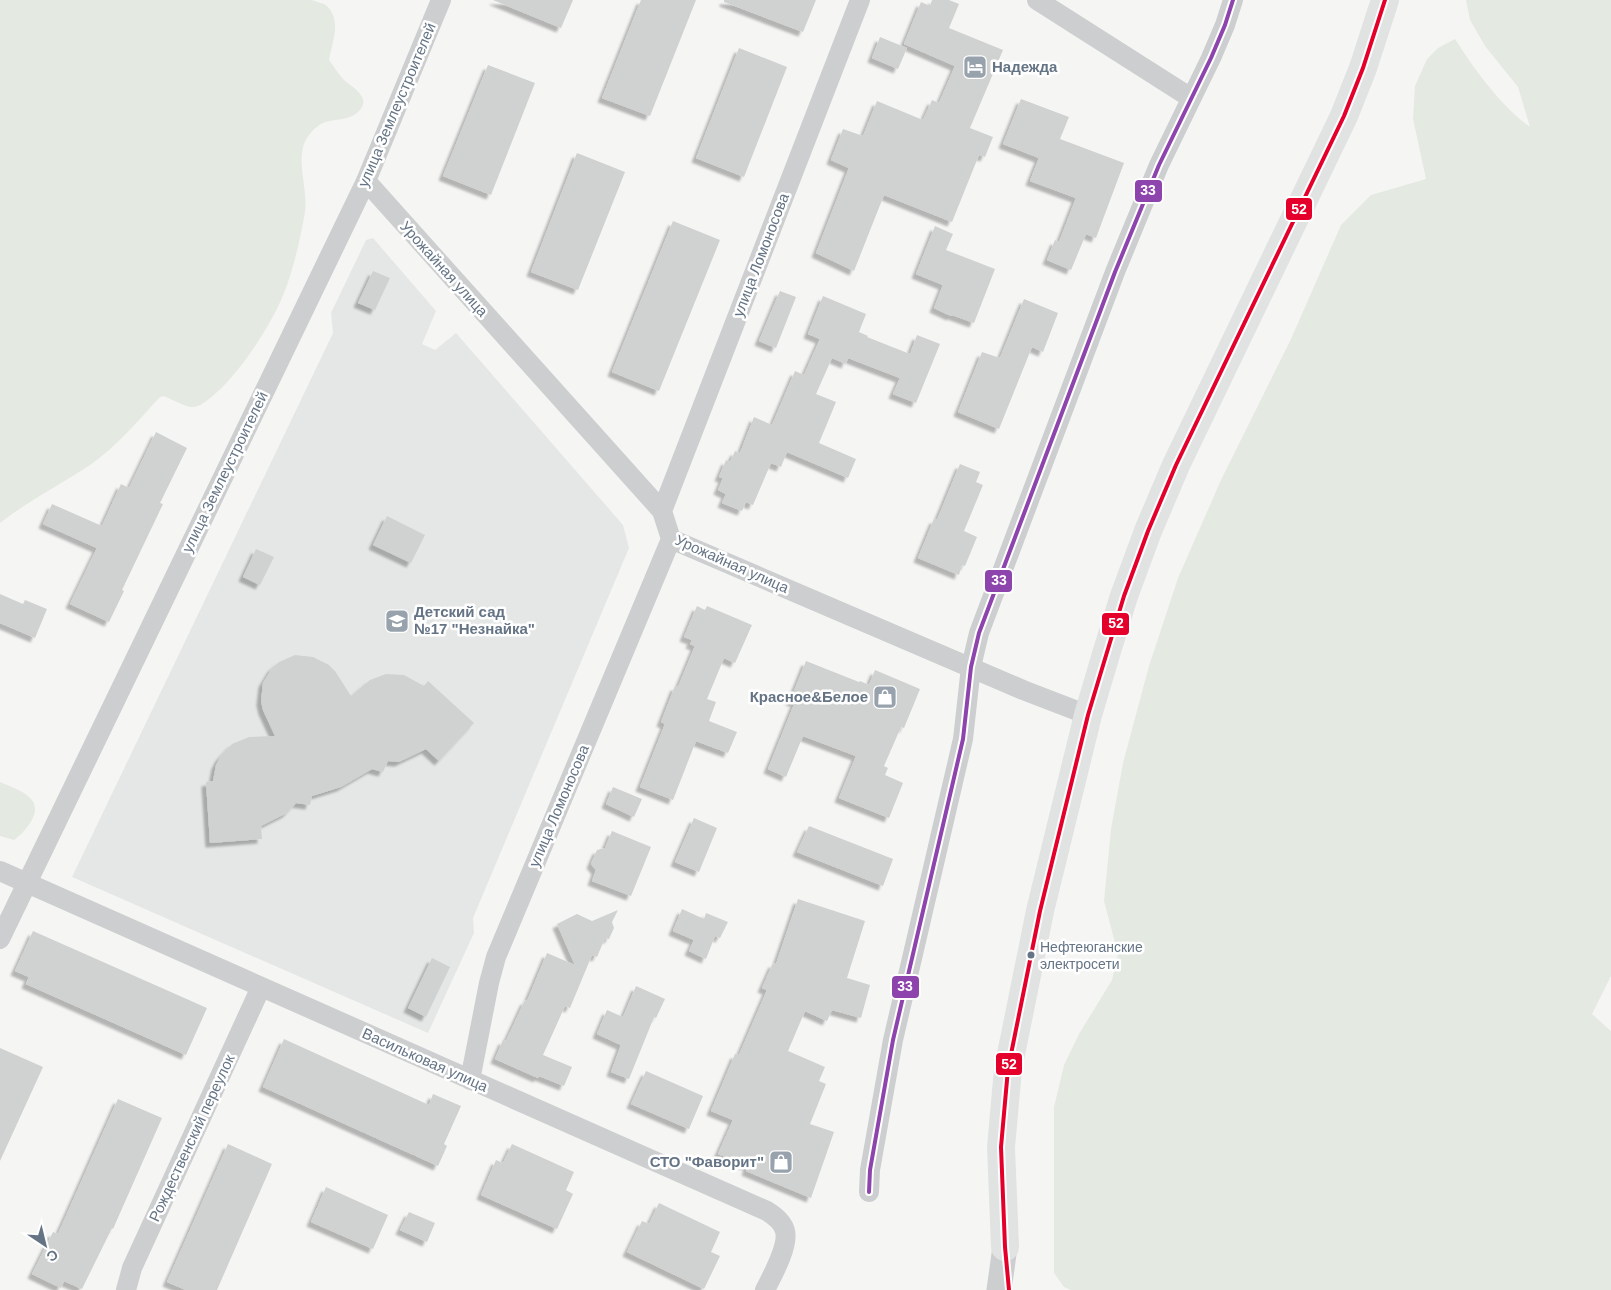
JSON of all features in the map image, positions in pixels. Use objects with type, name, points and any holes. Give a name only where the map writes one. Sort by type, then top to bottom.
[{"type":"main road","points":[[1005,1247],[1001,1148],[1008,1069],[1040,911],[1088,715],[1124,596],[1176,465],[1344,116],[1363,68],[1385,0]]},
{"type":"street","name":"улица Землеустроителей","points":[[0,938],[366,181],[441,0]]},
{"type":"street","name":"улица Ломоносова","points":[[662,511],[860,0]]},
{"type":"street","points":[[1037,0],[1190,98]]},
{"type":"street","points":[[868,1192],[870,1170],[893,1040],[963,739],[971,667],[980,633],[1115,272],[1159,165],[1211,58],[1233,0]]},
{"type":"street","name":"Урожайная улица","points":[[366,181],[662,511],[671,539],[1023,690],[1088,715]]},
{"type":"street","name":"улица Ломоносова","points":[[470,1080],[496,957],[671,539]]},
{"type":"street","name":"Васильковая улица","points":[[0,871],[767,1211],[779,1219],[785,1231],[786,1243],[766,1290]]},
{"type":"street","name":"Рождественский переулок","points":[[126,1290],[132,1268],[261,987]]},
{"type":"street","points":[[999,1290],[1005,1247]]},
{"type":"street","points":[[1005,1247],[1010,1290]]},
{"type":"shaded area","points":[[0,0],[312,0],[326,5],[332,12],[335,32],[329,60],[343,79],[360,94],[363,99],[363,106],[351,117],[326,122],[318,126],[305,141],[302,152],[302,169],[306,204],[298,249],[290,276],[281,300],[264,332],[229,380],[199,406],[183,405],[163,396],[159,398],[100,458],[0,523]]},
{"type":"shaded area","points":[[1466,0],[1611,0],[1611,976],[1592,1014],[1611,1031],[1611,1290],[1071,1290],[1064,1287],[1054,1273],[1054,1107],[1064,1065],[1079,1034],[1112,980],[1118,954],[1104,901],[1111,829],[1123,763],[1149,666],[1178,578],[1221,480],[1291,339],[1341,225],[1371,195],[1426,179],[1413,119],[1415,86],[1427,59],[1438,48],[1455,39],[1498,98],[1530,127],[1518,87],[1485,46],[1470,20]]},
{"type":"shaded area","name":"Детский сад №17 \"Незнайка\"","points":[[373,238],[436,311],[422,344],[435,350],[456,333],[623,525],[629,548],[473,918],[474,933],[428,1033],[72,877],[333,333],[331,313],[366,240]]},
{"type":"shaded area","points":[[0,782],[15,788],[29,797],[35,808],[32,820],[14,840],[0,836]]},
{"type":"building","points":[[493,0],[573,0],[561,28]]},
{"type":"building","points":[[641,0],[696,0],[650,116],[602,98]]},
{"type":"building","points":[[724,0],[816,0],[803,32],[724,2]]},
{"type":"building","points":[[932,0],[949,0],[959,4],[949,28],[1003,50],[970,128],[993,137],[985,157],[979,155],[952,222],[884,195],[854,271],[816,253],[849,168],[831,160],[843,129],[863,136],[877,101],[923,120],[932,100],[939,103],[955,66],[904,44],[921,2],[930,6]]},
{"type":"building","points":[[880,37],[907,48],[898,69],[872,58]]},
{"type":"building","points":[[739,48],[787,67],[744,177],[696,158]]},
{"type":"building","points":[[488,65],[535,83],[491,195],[443,176]]},
{"type":"building","points":[[1021,99],[1069,117],[1060,139],[1124,163],[1096,238],[1086,234],[1071,270],[1047,260],[1055,240],[1059,242],[1076,198],[1030,181],[1039,158],[1003,144]]},
{"type":"building","points":[[577,153],[625,172],[578,290],[531,272]]},
{"type":"building","points":[[673,221],[720,240],[659,391],[612,372]]},
{"type":"building","points":[[935,226],[953,234],[946,250],[995,269],[974,323],[951,316],[934,308],[943,285],[916,274]]},
{"type":"building","points":[[373,271],[390,278],[375,310],[358,303]]},
{"type":"building","points":[[780,291],[796,297],[776,348],[759,341]]},
{"type":"building","points":[[823,296],[866,314],[859,332],[867,337],[910,354],[917,335],[940,344],[916,403],[893,394],[900,378],[848,358],[846,364],[832,358],[816,394],[836,402],[819,443],[856,459],[848,478],[787,452],[781,467],[771,463],[753,505],[746,502],[742,511],[722,503],[726,494],[718,490],[723,478],[719,477],[726,460],[730,462],[735,451],[740,453],[754,417],[772,425],[795,371],[804,375],[820,339],[808,334]]},
{"type":"building","points":[[1024,299],[1058,313],[1043,352],[1032,347],[999,429],[958,412],[982,352],[1000,358]]},
{"type":"building","points":[[156,432],[187,448],[160,503],[163,504],[109,622],[70,604],[97,548],[43,524],[52,504],[102,526],[121,484],[129,488]]},
{"type":"building","points":[[960,464],[980,472],[976,482],[983,485],[964,531],[977,537],[965,566],[962,565],[959,575],[918,558],[934,519],[937,520]]},
{"type":"building","points":[[387,516],[425,535],[411,563],[373,545]]},
{"type":"building","points":[[256,549],[274,557],[260,585],[243,577]]},
{"type":"building","points":[[0,594],[23,604],[25,600],[47,609],[35,638],[0,623]]},
{"type":"building","points":[[697,606],[705,610],[707,606],[752,625],[735,663],[724,658],[707,699],[716,702],[709,721],[737,732],[728,753],[696,741],[673,800],[640,787],[665,724],[661,722],[675,686],[678,687],[695,646],[690,644],[692,640],[684,637]]},
{"type":"building","points":[[295,655],[313,657],[329,665],[351,696],[370,680],[386,674],[404,675],[424,686],[428,681],[474,723],[439,761],[426,749],[399,762],[388,761],[383,772],[372,769],[341,787],[312,796],[310,805],[296,803],[287,813],[261,826],[262,839],[210,843],[206,782],[213,781],[216,765],[220,757],[232,744],[249,737],[275,736],[263,710],[261,701],[263,683],[272,668],[279,662]]},
{"type":"building","points":[[806,661],[869,685],[875,670],[920,689],[904,728],[901,727],[884,766],[888,768],[885,775],[903,783],[889,818],[839,798],[856,756],[803,736],[786,777],[768,769],[795,702],[790,701]]},
{"type":"building","points":[[613,787],[642,799],[634,817],[606,804]]},
{"type":"building","points":[[694,818],[717,828],[699,872],[675,862]]},
{"type":"building","points":[[809,826],[893,859],[883,886],[797,852]]},
{"type":"building","points":[[612,831],[651,847],[631,896],[592,881],[596,870],[591,864],[597,850],[605,848]]},
{"type":"building","points":[[798,899],[865,921],[847,978],[870,985],[861,1018],[832,1010],[827,1021],[805,1011],[788,1051],[825,1067],[819,1081],[826,1084],[810,1124],[834,1132],[811,1198],[746,1171],[748,1166],[718,1154],[733,1120],[711,1111],[735,1054],[739,1055],[767,990],[762,988],[773,963],[776,964]]},
{"type":"building","points":[[682,909],[704,919],[706,913],[728,922],[720,938],[715,936],[706,959],[689,951],[694,940],[673,931]]},
{"type":"building","points":[[618,910],[612,922],[614,928],[609,939],[605,938],[597,957],[592,955],[570,1008],[565,1006],[543,1055],[572,1067],[564,1086],[539,1076],[538,1078],[495,1059],[503,1040],[506,1041],[525,1000],[527,1001],[547,953],[575,965],[557,924],[577,914],[592,921]]},
{"type":"building","points":[[33,931],[207,1008],[186,1055],[26,984],[29,977],[15,971]]},
{"type":"building","points":[[432,958],[450,967],[426,1017],[408,1008]]},
{"type":"building","points":[[636,986],[665,999],[656,1018],[654,1017],[629,1079],[611,1072],[621,1045],[597,1034],[607,1010],[623,1017]]},
{"type":"building","points":[[284,1039],[429,1105],[433,1094],[461,1106],[444,1144],[447,1146],[438,1166],[263,1087]]},
{"type":"building","points":[[0,1048],[43,1067],[0,1161]]},
{"type":"building","points":[[646,1071],[703,1096],[689,1129],[631,1104]]},
{"type":"building","points":[[118,1099],[162,1118],[113,1229],[82,1289],[64,1281],[61,1288],[32,1274],[53,1232],[58,1234]]},
{"type":"building","points":[[228,1144],[272,1164],[217,1290],[186,1290],[167,1282]]},
{"type":"building","points":[[512,1144],[574,1172],[566,1190],[573,1194],[557,1229],[481,1195],[496,1160],[503,1163]]},
{"type":"building","points":[[326,1187],[388,1215],[373,1249],[311,1222]]},
{"type":"building","points":[[659,1203],[720,1232],[711,1252],[720,1256],[704,1289],[627,1252],[642,1221],[649,1224]]},
{"type":"building","points":[[409,1212],[435,1223],[427,1242],[400,1230]]},
{"type":"transit line","name":"33","points":[[869,1192],[870,1170],[893,1040],[963,739],[971,667],[979,633],[1115,272],[1159,165],[1211,58],[1233,0]]},
{"type":"transit line","name":"52","points":[[1009,1290],[1005,1247],[1001,1147],[1008,1069],[1040,911],[1088,715],[1124,596],[1148,531],[1176,465],[1344,116],[1363,68],[1385,0]]},
{"type":"place","name":"Надежда","points":[[975,67]]},
{"type":"place","name":"Детский сад №17 \"Незнайка\"","points":[[397,621]]},
{"type":"place","name":"Красное&Белое","points":[[885,697]]},
{"type":"place","name":"Нефтеюганские электросети","points":[[1031,955]]},
{"type":"place","name":"СТО \"Фаворит\"","points":[[781,1162]]}]
